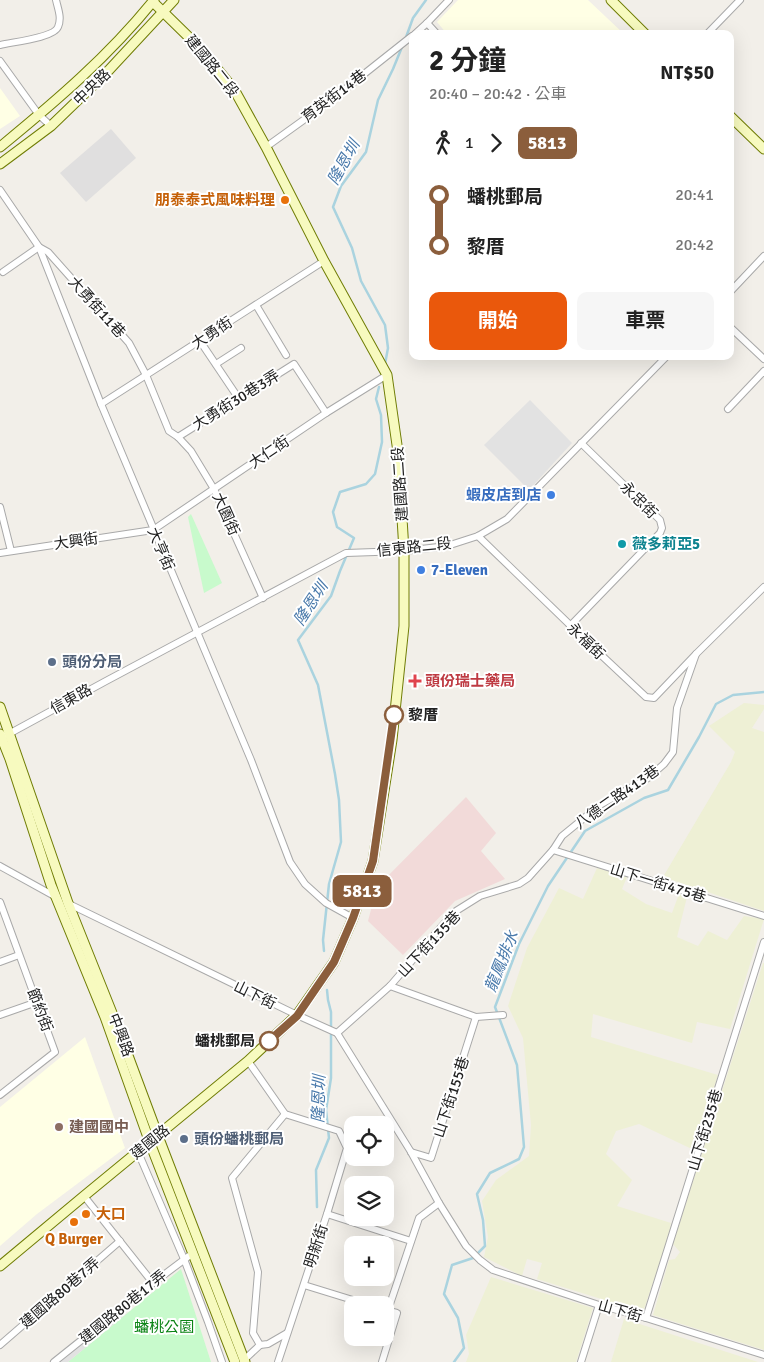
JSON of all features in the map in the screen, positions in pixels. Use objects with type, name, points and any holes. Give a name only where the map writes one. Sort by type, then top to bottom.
[{"type":"street","points":[[0,46],[43,37],[55,32],[60,18],[56,0]]},
{"type":"street","name":"中央路","points":[[0,164],[51,126],[109,70],[174,0]]},
{"type":"street","name":"育英街14巷","points":[[419,30],[449,0]]},
{"type":"street","points":[[611,0],[641,30]]},
{"type":"street","points":[[711,30],[740,0]]},
{"type":"street","name":"中央路","points":[[0,147],[100,60],[154,1]]},
{"type":"street","name":"建國路二段","points":[[154,1],[202,50],[235,91],[266,147],[324,261],[387,375],[398,452],[404,551],[404,626],[392,740],[373,861],[353,918],[334,962],[297,1016]]},
{"type":"street","points":[[427,23],[433,30]]},
{"type":"street","name":"育英街14巷","points":[[266,147],[330,101],[408,39]]},
{"type":"street","points":[[0,61],[39,115],[51,126]]},
{"type":"street","points":[[734,120],[764,149]]},
{"type":"street","name":"大亨街","points":[[0,190],[39,247],[101,404],[250,760],[290,862],[305,884],[328,904],[353,918]]},
{"type":"street","points":[[3,272],[39,247]]},
{"type":"street","name":"大勇街11巷","points":[[39,247],[48,252],[129,343],[146,376],[169,431],[178,437]]},
{"type":"street","points":[[734,288],[764,256]]},
{"type":"street","name":"大勇街","points":[[101,404],[324,261]]},
{"type":"street","points":[[256,305],[286,355]]},
{"type":"street","points":[[734,331],[764,359]]},
{"type":"street","points":[[200,341],[239,399]]},
{"type":"street","points":[[216,364],[241,348]]},
{"type":"street","name":"信東路二段","points":[[196,632],[348,552],[404,551],[447,546],[478,536],[507,519],[663,360]]},
{"type":"street","name":"大勇街30巷3弄","points":[[178,437],[294,364],[326,414]]},
{"type":"street","points":[[728,409],[764,371]]},
{"type":"street","name":"大仁街","points":[[153,530],[387,375]]},
{"type":"street","name":"大園街","points":[[178,437],[191,451],[214,489],[263,598]]},
{"type":"street","name":"永忠街","points":[[570,626],[660,533],[662,528],[660,520],[581,443]]},
{"type":"street","points":[[0,507],[11,551]]},
{"type":"street","name":"大興街","points":[[0,553],[153,530]]},
{"type":"street","name":"永福街","points":[[478,536],[646,697],[654,698],[696,654]]},
{"type":"street","points":[[696,654],[764,587]]},
{"type":"street","name":"信東路","points":[[3,736],[196,632]]},
{"type":"street","name":"八德二路413巷","points":[[556,851],[562,836],[600,805],[648,778],[664,764],[673,752],[677,708],[696,654]]},
{"type":"street","name":"中興路","points":[[0,707],[3,736],[55,896],[105,1017],[150,1143],[193,1253],[242,1361]]},
{"type":"street","name":"中興路","points":[[3,736],[114,1018],[242,1361]]},
{"type":"street","name":"山下一街475巷","points":[[556,851],[764,916]]},
{"type":"street","name":"山下街135巷","points":[[333,1032],[390,986],[456,911],[480,896],[519,884],[528,878],[556,851]]},
{"type":"street","name":"山下街","points":[[0,866],[68,904],[333,1032]]},
{"type":"street","name":"節約街","points":[[0,902],[55,1052],[0,1095]]},
{"type":"street","name":"山下街235巷","points":[[646,1318],[764,942]]},
{"type":"street","points":[[0,962],[19,955]]},
{"type":"street","points":[[390,986],[476,1017],[502,1015]]},
{"type":"street","points":[[0,1015],[37,1002]]},
{"type":"street","name":"建國路","points":[[0,1266],[248,1062],[297,1016]]},
{"type":"street","name":"山下街155巷","points":[[411,1152],[431,1158],[476,1017]]},
{"type":"street","points":[[333,1032],[411,1152],[439,1203],[419,1218],[391,1296]]},
{"type":"street","points":[[248,1062],[284,1114],[232,1178],[258,1272],[253,1333],[260,1345]]},
{"type":"street","name":"明新街","points":[[278,1362],[347,1148],[339,1131],[284,1114]]},
{"type":"street","points":[[138,1152],[184,1259],[222,1362]]},
{"type":"street","points":[[84,1196],[153,1283]]},
{"type":"street","name":"山下街","points":[[439,1203],[470,1250],[493,1270],[599,1305],[764,1355]]},
{"type":"street","points":[[327,1214],[411,1242]]},
{"type":"street","name":"建國路80巷7弄","points":[[0,1345],[120,1241]]},
{"type":"street","name":"建國路80巷17弄","points":[[54,1362],[193,1253]]},
{"type":"street","points":[[304,1285],[344,1297]]},
{"type":"street","points":[[581,1362],[599,1305]]},
{"type":"street","points":[[394,1313],[398,1314],[394,1326]]},
{"type":"street","points":[[242,1361],[260,1345],[268,1344],[287,1333]]},
{"type":"street","points":[[382,1362],[387,1346]]},
{"type":"shaded area","points":[[458,0],[588,0],[620,30],[444,30],[437,22]]},
{"type":"shaded area","points":[[0,88],[20,116],[0,129]]},
{"type":"shaded area","points":[[111,129],[136,158],[86,202],[60,173]]},
{"type":"shaded area","points":[[530,400],[572,443],[529,490],[484,445]]},
{"type":"shaded area","points":[[744,703],[764,705],[764,709],[752,728],[764,732],[764,911],[663,877],[731,762],[735,752],[709,726]]},
{"type":"shaded area","points":[[466,797],[496,833],[481,851],[505,879],[455,901],[403,955],[368,921],[377,887]]},
{"type":"shaded area","points":[[597,868],[627,877],[622,889],[646,904],[672,913],[679,894],[687,897],[677,937],[698,946],[708,931],[727,940],[744,916],[764,919],[730,1029],[697,1022],[692,1043],[593,1014],[591,1037],[718,1075],[694,1150],[639,1124],[616,1131],[606,1154],[632,1180],[617,1206],[671,1223],[670,1226],[672,1227],[643,1312],[537,1279],[542,1263],[527,1259],[522,1276],[484,1257],[488,1237],[482,1201],[496,1180],[529,1156],[531,1125],[523,1038],[508,1006],[527,948],[559,888],[583,899]]},
{"type":"shaded area","points":[[763,963],[764,1350],[653,1315],[669,1260],[675,1259],[680,1252],[673,1244]]},
{"type":"shaded area","name":"建國國中","points":[[85,1037],[125,1148],[37,1214],[0,1246],[0,1107]]},
{"type":"shaded area","points":[[491,1277],[593,1308],[576,1362],[466,1362],[469,1354],[466,1335]]},
{"type":"shaded area","points":[[122,1311],[126,1314],[68,1362],[59,1362]]},
{"type":"shaded area","points":[[624,1319],[758,1362],[611,1362]]},
{"type":"green space","points":[[191,514],[222,583],[204,593],[188,517]]},
{"type":"green space","name":"蟠桃公園","points":[[181,1269],[211,1362],[68,1362]]},
{"type":"waterway","name":"隆恩圳","points":[[405,40],[413,18],[426,0]]},
{"type":"waterway","name":"隆恩圳","points":[[385,364],[388,348],[385,325],[361,281],[352,248],[333,207],[341,186],[366,152],[378,100],[402,47]]},
{"type":"waterway","name":"隆恩圳","points":[[324,951],[323,940],[329,884],[341,842],[339,800],[318,685],[298,640],[331,596],[354,538],[337,527],[333,512],[340,492],[366,484],[375,474],[382,442],[381,415],[376,399],[379,387]]},
{"type":"waterway","name":"龍鳳排水","points":[[454,1362],[464,1348],[458,1318],[444,1294],[452,1265],[473,1258],[485,1246],[483,1220],[477,1194],[490,1173],[519,1159],[524,1147],[517,1065],[495,1007],[519,944],[548,886],[585,831],[644,798],[668,790],[716,704],[733,695],[764,692]]},
{"type":"waterway","name":"隆恩圳","points":[[317,1207],[316,1170],[329,1138],[326,1110],[331,1078],[331,1012],[327,990]]},
{"type":"bus line","name":"5813","points":[[269,1041],[297,1016],[334,962],[353,918],[373,861],[392,740],[394,715]]},
{"type":"place","name":"朋泰泰式風味料理","points":[[285,200]]},
{"type":"place","name":"蝦皮店到店","points":[[551,495]]},
{"type":"place","name":"薇多莉亞5","points":[[622,544]]},
{"type":"place","name":"7-Eleven","points":[[421,570]]},
{"type":"place","name":"頭份分局","points":[[52,662]]},
{"type":"place","name":"頭份瑞士藥局","points":[[415,681]]},
{"type":"place","name":"黎厝","points":[[394,715]]},
{"type":"place","name":"蟠桃郵局","points":[[269,1041]]},
{"type":"place","name":"建國國中","points":[[59,1127]]},
{"type":"place","name":"頭份蟠桃郵局","points":[[184,1139]]},
{"type":"place","name":"大口","points":[[86,1214]]},
{"type":"place","name":"Q Burger","points":[[74,1222]]}]
